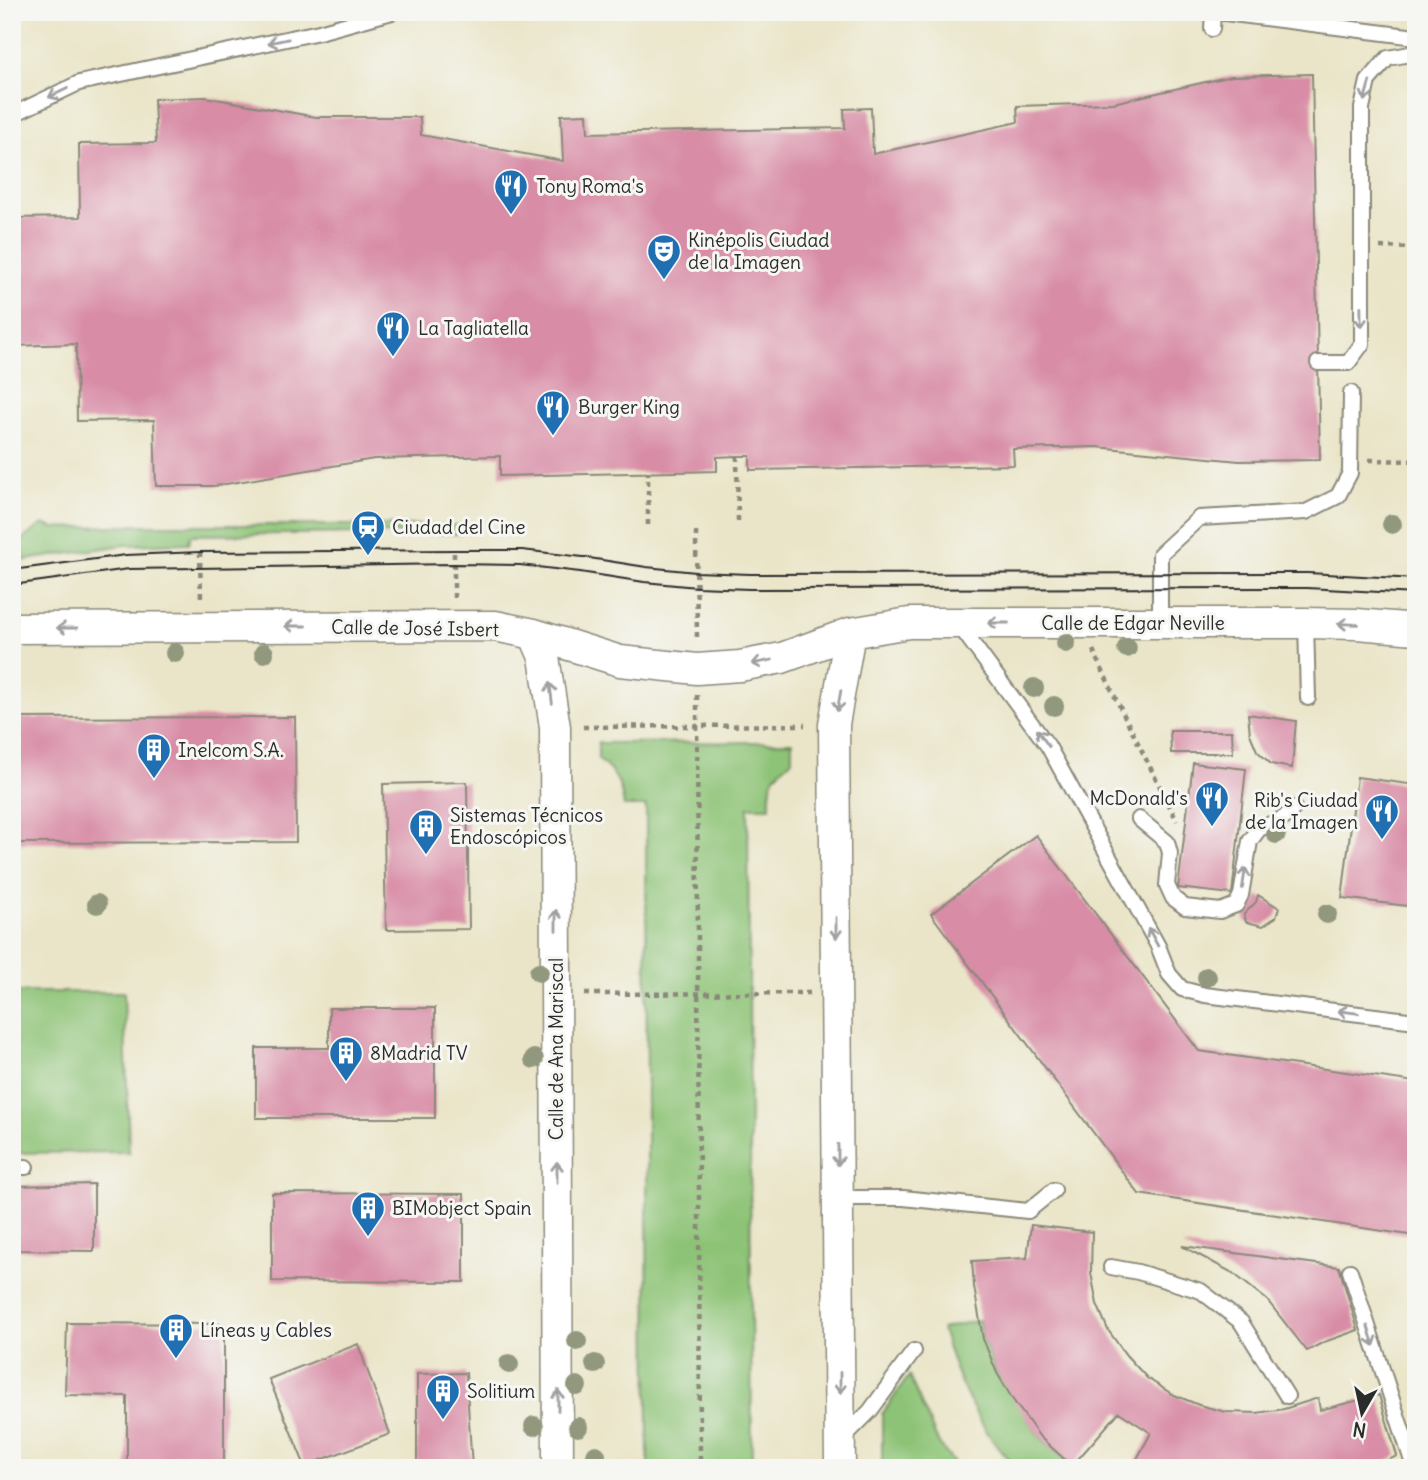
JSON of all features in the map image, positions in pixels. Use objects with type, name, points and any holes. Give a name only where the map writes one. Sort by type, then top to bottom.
[{"type":"street","name":"Calle de Edgar Neville","points":[[850,633],[909,623],[1306,623],[1416,629]]},
{"type":"street","name":"Calle de José Isbert","points":[[12,628],[495,626],[534,634],[620,661],[697,669],[740,666],[782,658],[850,633]]},
{"type":"street","points":[[840,1454],[834,724],[850,633]]},
{"type":"street","name":"Calle de Ana Mariscal","points":[[534,634],[544,657],[555,727],[558,1468]]},
{"type":"lane","points":[[12,116],[79,83],[319,32],[392,12]]},
{"type":"lane","points":[[1212,29],[1215,12],[1416,37]]},
{"type":"lane","points":[[1318,363],[1348,363],[1362,344],[1362,108],[1368,81],[1388,58],[1416,53]]},
{"type":"lane","points":[[1160,623],[1160,554],[1199,518],[1306,512],[1338,496],[1350,473],[1352,393]]},
{"type":"lane","points":[[1306,623],[1308,698]]},
{"type":"lane","points":[[958,624],[1048,746],[1158,946],[1169,974],[1182,989],[1205,995],[1416,1021]]},
{"type":"lane","points":[[1139,819],[1167,842],[1170,853],[1167,886],[1173,898],[1185,907],[1220,911],[1236,905],[1241,895],[1250,841],[1259,829],[1284,818],[1294,808]]},
{"type":"lane","points":[[838,1198],[903,1198],[1028,1211],[1054,1190]]},
{"type":"lane","points":[[1111,1267],[1138,1272],[1201,1291],[1241,1322],[1287,1396]]},
{"type":"lane","points":[[1350,1271],[1413,1468]]},
{"type":"lane","points":[[840,1454],[914,1351]]},
{"type":"path","points":[[1362,246],[1416,248]]},
{"type":"path","points":[[737,456],[737,522]]},
{"type":"path","points":[[1350,459],[1416,461]]},
{"type":"path","points":[[648,472],[648,525]]},
{"type":"path","points":[[696,532],[700,1468]]},
{"type":"path","points":[[453,625],[454,550]]},
{"type":"path","points":[[200,552],[201,627]]},
{"type":"path","points":[[1081,623],[1179,825]]},
{"type":"path","points":[[555,727],[834,724]]},
{"type":"path","points":[[556,994],[836,993]]},
{"type":"green space","points":[[43,524],[54,528],[143,525],[461,525],[461,534],[191,535],[189,543],[124,545],[12,562],[12,543],[17,543]]},
{"type":"green space","points":[[792,742],[792,760],[773,779],[770,807],[748,807],[752,1468],[648,1468],[646,806],[624,806],[617,779],[598,759],[598,743]]},
{"type":"green space","points":[[12,992],[124,992],[129,1152],[12,1153]]},
{"type":"green space","points":[[979,1320],[983,1339],[997,1373],[1040,1437],[1072,1466],[1071,1468],[1017,1468],[980,1421],[954,1366],[942,1329]]},
{"type":"green space","points":[[909,1376],[939,1444],[958,1468],[882,1468],[882,1414]]},
{"type":"building","name":"Kinépolis Ciudad de la Imagen","points":[[1312,74],[1320,460],[1239,461],[1097,447],[1013,449],[1014,465],[750,470],[750,456],[737,456],[717,457],[717,471],[500,476],[500,456],[374,459],[214,486],[156,486],[154,420],[77,421],[76,344],[12,346],[12,218],[80,217],[79,144],[156,143],[154,99],[205,97],[316,117],[420,117],[421,135],[563,161],[561,115],[587,114],[588,133],[845,128],[844,109],[871,108],[873,154],[1018,122],[1017,106],[1113,103],[1232,76]]},
{"type":"building","points":[[1248,714],[1296,721],[1292,768],[1271,764],[1257,751],[1250,734]]},
{"type":"building","name":"Inelcom S.A.","points":[[295,717],[296,842],[12,843],[12,718]]},
{"type":"building","points":[[1170,731],[1232,731],[1233,753],[1171,753]]},
{"type":"building","name":"McDonald's","points":[[1193,763],[1246,769],[1232,894],[1178,888]]},
{"type":"building","name":"Rib's Ciudad de la Imagen","points":[[1357,777],[1416,785],[1416,907],[1342,898]]},
{"type":"building","name":"Sistemas Técnicos Endoscópicos","points":[[467,782],[469,929],[386,930],[383,784]]},
{"type":"building","points":[[1036,835],[1199,1051],[1416,1082],[1416,1236],[1139,1194],[931,914]]},
{"type":"building","points":[[1258,895],[1279,908],[1276,917],[1263,926],[1246,922],[1244,914],[1256,902]]},
{"type":"building","name":"8Madrid TV","points":[[329,1008],[435,1008],[435,1118],[256,1118],[256,1048],[329,1048]]},
{"type":"building","points":[[94,1184],[94,1251],[12,1250],[12,1186]]},
{"type":"building","name":"BIMobject Spain","points":[[272,1193],[464,1194],[464,1282],[272,1281]]},
{"type":"building","points":[[1031,1225],[1092,1232],[1091,1273],[1097,1304],[1108,1330],[1147,1378],[1172,1394],[1226,1412],[1257,1413],[1284,1409],[1318,1398],[1320,1410],[1379,1395],[1397,1456],[1371,1468],[1132,1468],[1151,1433],[1119,1412],[1072,1466],[1040,1437],[997,1373],[983,1339],[974,1287],[972,1261],[1027,1258]]},
{"type":"building","points":[[1182,1246],[1339,1267],[1358,1330],[1307,1351],[1267,1300],[1233,1273]]},
{"type":"building","name":"Líneas y Cables","points":[[67,1323],[224,1324],[224,1468],[127,1468],[127,1396],[65,1395]]},
{"type":"building","points":[[358,1344],[390,1434],[305,1466],[269,1379]]},
{"type":"building","name":"Solitium","points":[[466,1373],[472,1468],[417,1468],[417,1374]]},
{"type":"tram line","points":[[12,570],[126,555],[200,552],[522,550],[646,567],[750,574],[1308,573],[1416,579]]},
{"type":"tram line","points":[[12,585],[129,569],[454,564],[520,565],[644,582],[749,589],[1307,588],[1416,594]]},
{"type":"place","name":"Tony Roma's","points":[[511,216]]},
{"type":"place","name":"Kinépolis Ciudad de la Imagen","points":[[664,281]]},
{"type":"place","name":"La Tagliatella","points":[[393,358]]},
{"type":"place","name":"Burger King","points":[[553,437]]},
{"type":"place","name":"Ciudad del Cine","points":[[368,557]]},
{"type":"place","name":"Inelcom S.A.","points":[[154,780]]},
{"type":"place","name":"McDonald's","points":[[1212,828]]},
{"type":"place","name":"Rib's Ciudad de la Imagen","points":[[1382,841]]},
{"type":"place","name":"Sistemas Técnicos Endoscópicos","points":[[426,856]]},
{"type":"place","name":"8Madrid TV","points":[[346,1083]]},
{"type":"place","name":"BIMobject Spain","points":[[368,1238]]},
{"type":"place","name":"Líneas y Cables","points":[[176,1360]]},
{"type":"place","name":"Solitium","points":[[443,1421]]}]
